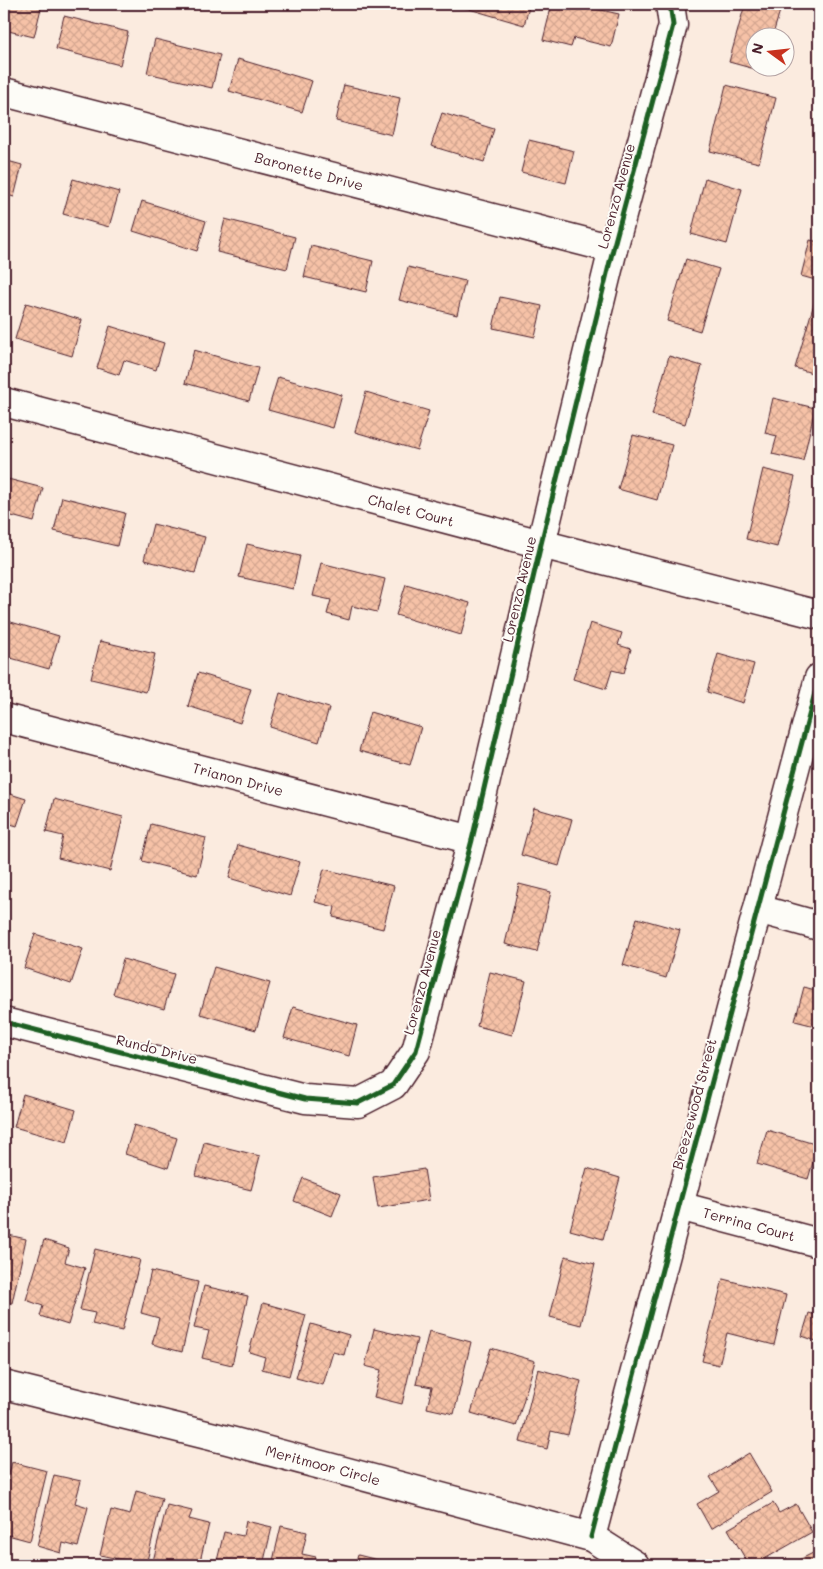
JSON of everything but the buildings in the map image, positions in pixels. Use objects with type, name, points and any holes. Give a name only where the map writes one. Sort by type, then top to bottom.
[{"type":"street","name":"Lorenzo Avenue","points":[[306,1099],[358,1103],[393,1085],[416,1051],[472,840],[613,249],[673,26],[670,4]]},
{"type":"street","name":"Baronette Drive","points":[[4,92],[613,249]]},
{"type":"street","name":"Chalet Court","points":[[4,402],[819,615]]},
{"type":"street","name":"Breezewood Street","points":[[591,1537],[819,678]]},
{"type":"street","name":"Trianon Drive","points":[[4,718],[472,840]]},
{"type":"street","points":[[758,910],[819,926]]},
{"type":"street","name":"Rundo Drive","points":[[4,1022],[306,1099]]},
{"type":"street","name":"Terrina Court","points":[[679,1206],[819,1242]]},
{"type":"street","name":"Meritmoor Circle","points":[[4,1385],[227,1440],[591,1537],[636,1565]]},
{"type":"cycle path","points":[[4,1022],[305,1099],[358,1103],[393,1085],[416,1051],[472,840],[541,544],[613,249],[673,25],[670,4]]},
{"type":"cycle path","points":[[591,1537],[819,678]]}]
